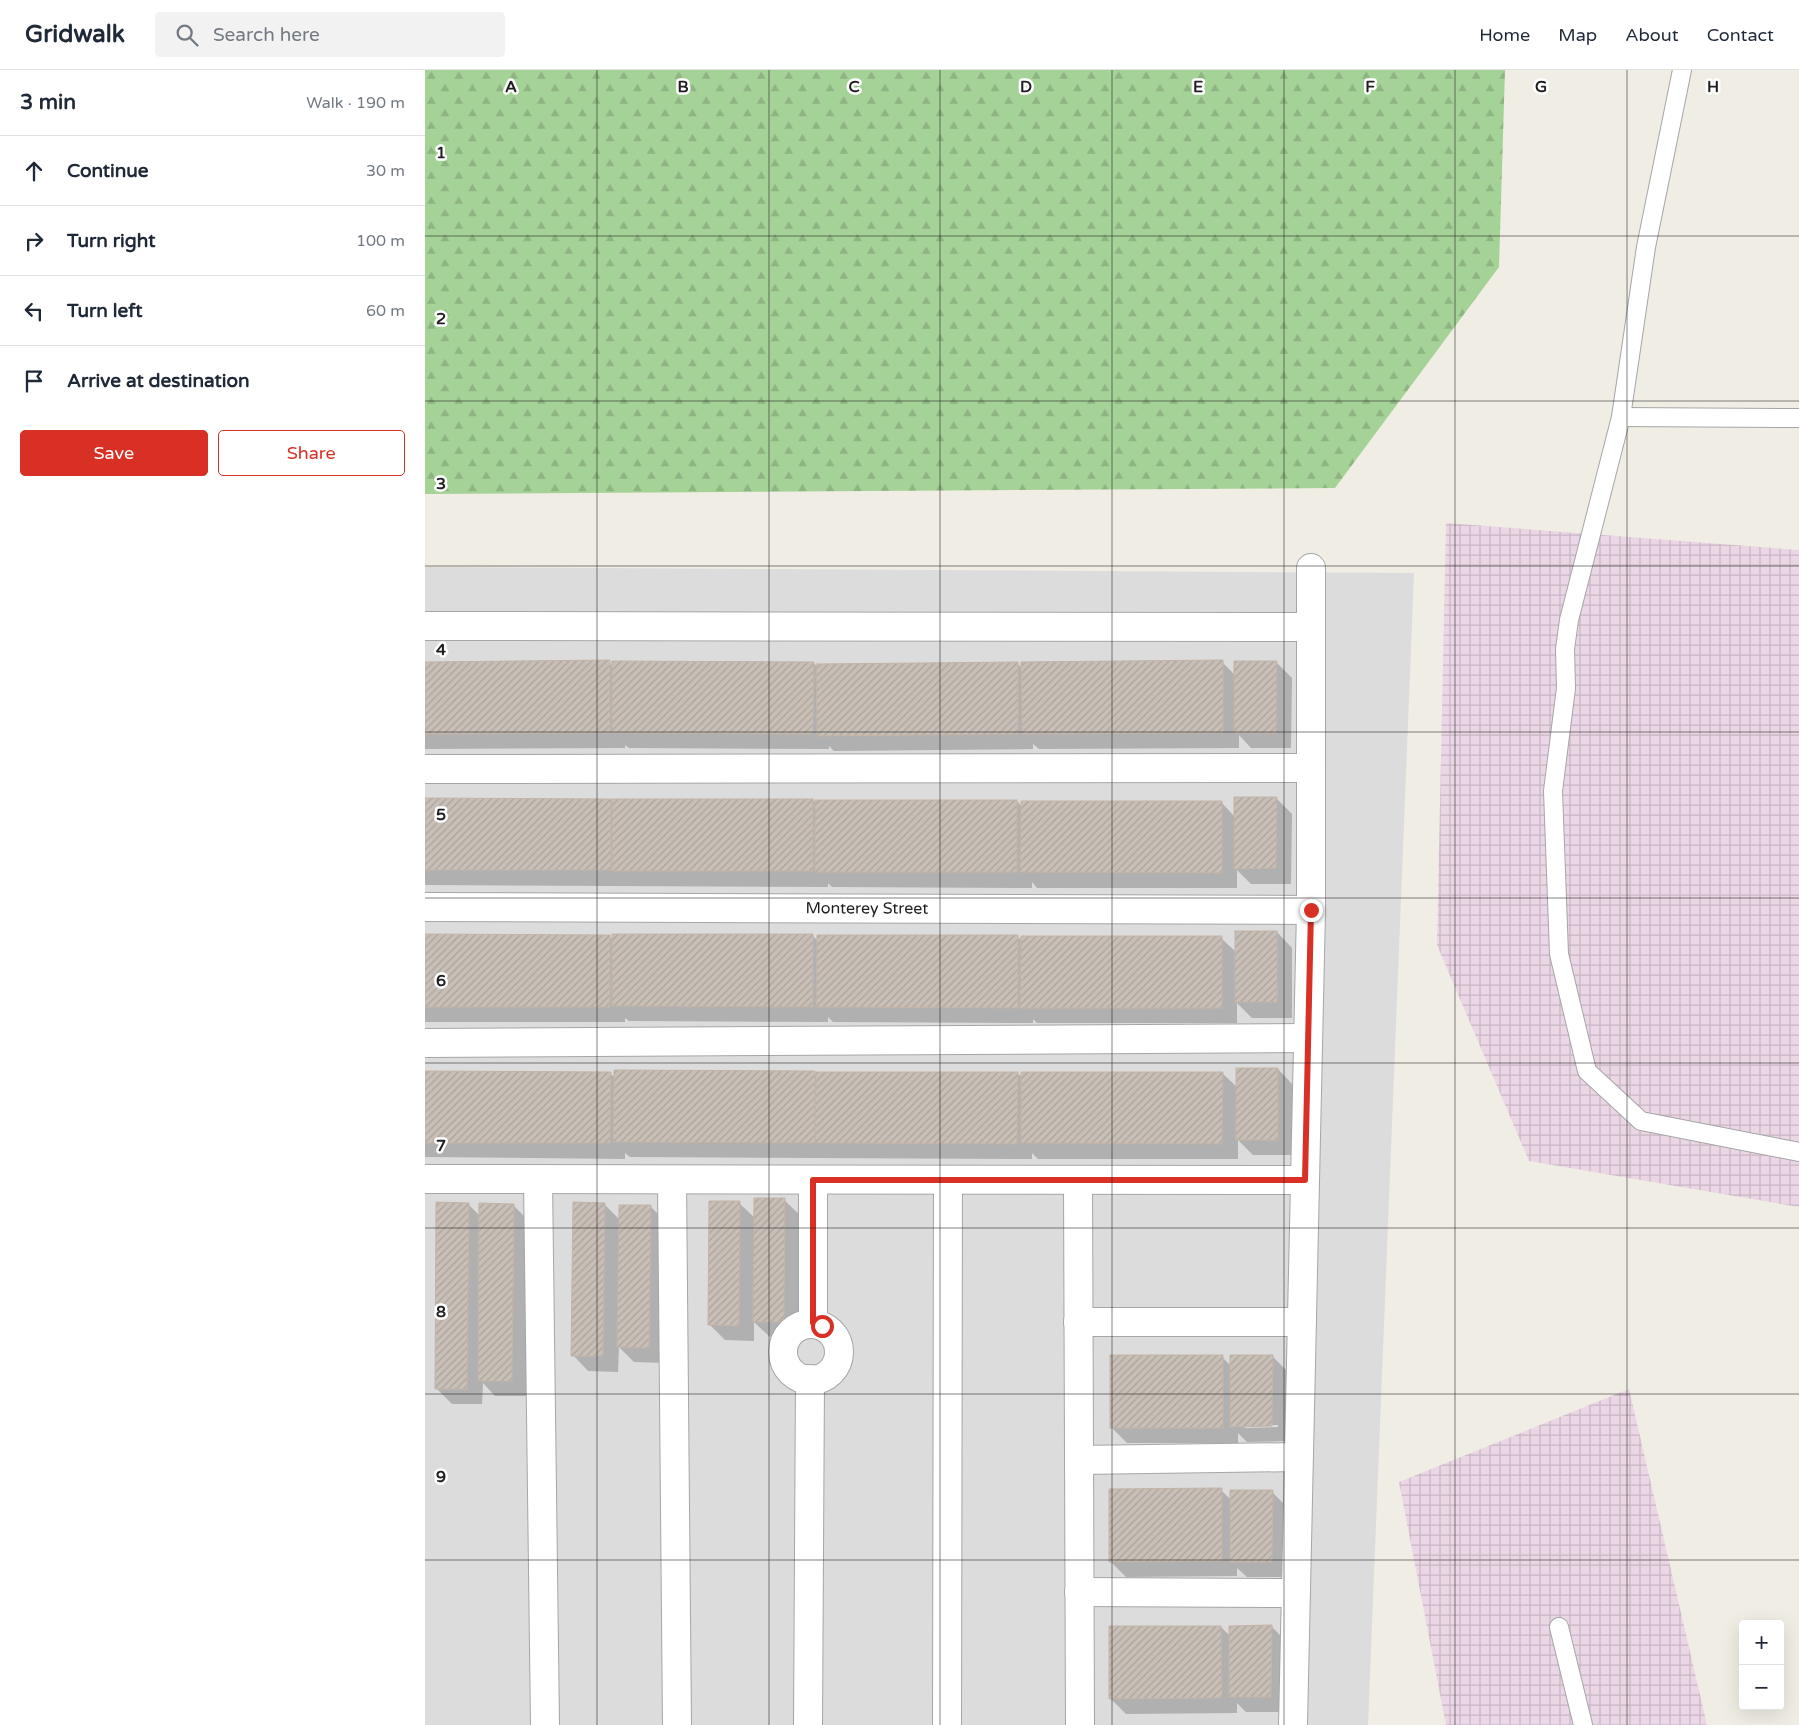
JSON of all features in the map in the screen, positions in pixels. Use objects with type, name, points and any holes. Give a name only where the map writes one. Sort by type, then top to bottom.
[{"type":"street","points":[[1293,1725],[1311,910],[1311,568]]},
{"type":"street","points":[[425,626],[1310,627]]},
{"type":"street","points":[[425,769],[1310,768]]},
{"type":"street","name":"Monterey Street","points":[[425,907],[1311,910]]},
{"type":"street","points":[[425,1043],[1308,1038]]},
{"type":"street","points":[[425,1180],[1305,1180]]},
{"type":"street","points":[[538,1180],[545,1725]]},
{"type":"street","points":[[672,1180],[677,1725]]},
{"type":"street","points":[[813,1180],[813,1323]]},
{"type":"street","points":[[947,1725],[948,1180]]},
{"type":"street","points":[[1078,1180],[1080,1725]]},
{"type":"street","points":[[1079,1322],[1302,1322]]},
{"type":"street","points":[[813,1323],[831,1331],[839,1348],[839,1358],[835,1367],[828,1374],[810,1380],[792,1372],[786,1364],[783,1355],[787,1336],[794,1329],[813,1323]]},
{"type":"street","points":[[808,1725],[810,1380]]},
{"type":"street","points":[[1079,1460],[1298,1458]]},
{"type":"street","points":[[1079,1592],[1295,1593]]},
{"type":"lane","points":[[1682,70],[1646,247],[1621,417],[1569,620],[1565,649],[1566,688],[1553,791],[1559,954],[1587,1071],[1641,1121],[1799,1152]]},
{"type":"lane","points":[[1621,417],[1799,418]]},
{"type":"lane","points":[[1559,1627],[1583,1725]]},
{"type":"shaded area","points":[[1446,523],[1799,550],[1799,1207],[1529,1161],[1437,945]]},
{"type":"shaded area","points":[[425,567],[1414,573],[1368,1725],[425,1725]]},
{"type":"shaded area","points":[[1629,1389],[1707,1725],[1446,1725],[1399,1482]]},
{"type":"green space","points":[[425,70],[1505,70],[1499,267],[1335,488],[425,494]]},
{"type":"building","points":[[610,660],[610,733],[425,734],[425,662]]},
{"type":"building","points":[[1223,660],[1223,733],[1022,734],[1021,662]]},
{"type":"building","points":[[612,661],[814,662],[813,734],[612,733]]},
{"type":"building","points":[[1234,661],[1277,661],[1276,733],[1234,733]]},
{"type":"building","points":[[1018,662],[1018,734],[817,736],[816,664]]},
{"type":"building","points":[[1234,797],[1277,797],[1276,868],[1234,869]]},
{"type":"building","points":[[425,798],[611,799],[611,870],[425,870]]},
{"type":"building","points":[[612,799],[813,799],[813,871],[612,871]]},
{"type":"building","points":[[815,800],[1017,800],[1017,872],[815,872]]},
{"type":"building","points":[[1021,801],[1222,801],[1222,873],[1020,872]]},
{"type":"building","points":[[1235,931],[1277,931],[1277,1002],[1235,1002]]},
{"type":"building","points":[[425,934],[610,935],[610,1007],[425,1007]]},
{"type":"building","points":[[612,934],[813,934],[813,1007],[612,1006]]},
{"type":"building","points":[[817,935],[1018,935],[1018,1008],[816,1007]]},
{"type":"building","points":[[1021,936],[1222,936],[1222,1008],[1020,1008]]},
{"type":"building","points":[[1236,1068],[1278,1068],[1278,1140],[1236,1140]]},
{"type":"building","points":[[614,1070],[815,1071],[815,1143],[613,1142]]},
{"type":"building","points":[[425,1071],[611,1072],[610,1143],[425,1143]]},
{"type":"building","points":[[816,1072],[1018,1072],[1017,1144],[815,1143]]},
{"type":"building","points":[[1021,1072],[1223,1072],[1222,1144],[1021,1143]]},
{"type":"building","points":[[754,1198],[785,1198],[784,1322],[753,1322]]},
{"type":"building","points":[[709,1201],[740,1201],[739,1326],[708,1325]]},
{"type":"building","points":[[436,1202],[469,1203],[467,1389],[435,1389]]},
{"type":"building","points":[[573,1202],[605,1203],[603,1356],[571,1356]]},
{"type":"building","points":[[479,1203],[514,1204],[512,1381],[478,1381]]},
{"type":"building","points":[[619,1205],[651,1205],[649,1348],[617,1347]]},
{"type":"building","points":[[1110,1355],[1223,1355],[1223,1428],[1110,1428]]},
{"type":"building","points":[[1230,1355],[1273,1355],[1272,1426],[1230,1427]]},
{"type":"building","points":[[1222,1488],[1222,1561],[1109,1562],[1109,1489]]},
{"type":"building","points":[[1230,1490],[1273,1490],[1272,1562],[1230,1562]]},
{"type":"building","points":[[1272,1625],[1271,1697],[1229,1697],[1229,1626]]},
{"type":"building","points":[[1109,1626],[1221,1626],[1222,1698],[1109,1699]]},
{"type":"route","points":[[822,1326],[813,1323],[813,1180],[1305,1180],[1311,910]]}]
